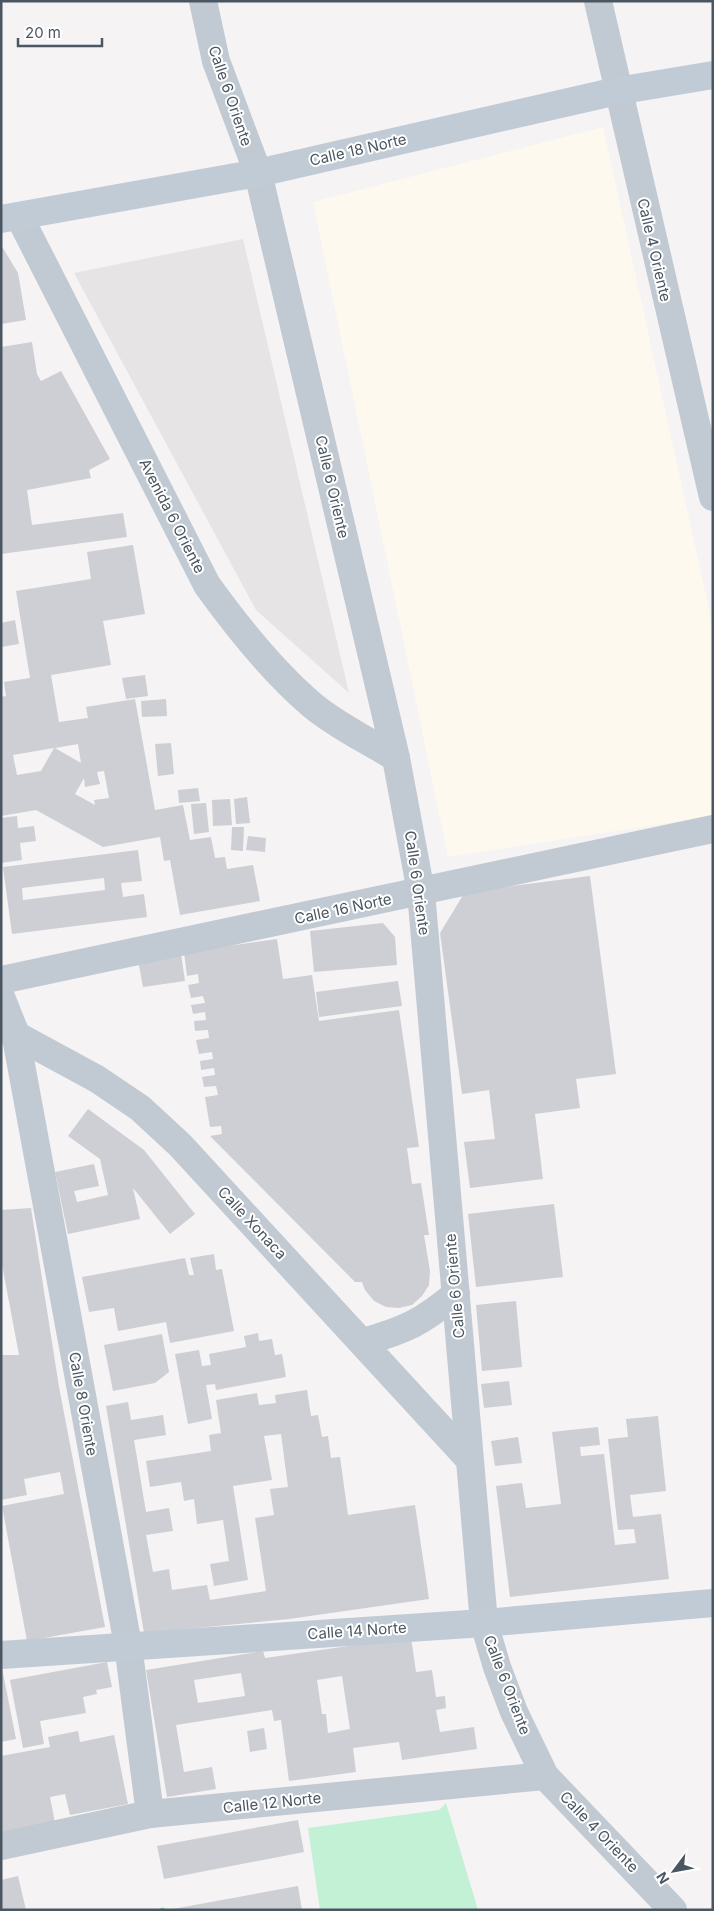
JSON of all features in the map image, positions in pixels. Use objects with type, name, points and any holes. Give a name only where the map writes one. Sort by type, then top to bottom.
[{"type":"main road","name":"Calle 18 Norte","points":[[10,217],[258,173],[617,91],[713,75]]},
{"type":"main road","name":"Calle 14 Norte","points":[[1,1655],[128,1645],[484,1623],[713,1603]]},
{"type":"street","name":"Calle 6 Oriente","points":[[203,1],[216,61],[258,173],[396,758],[421,892],[484,1623],[497,1667],[514,1712],[545,1776]]},
{"type":"street","name":"Calle 4 Oriente","points":[[598,1],[617,91],[713,498]]},
{"type":"street","name":"Avenida 6 Oriente","points":[[10,217],[207,585],[235,623],[289,683],[314,706],[396,758]]},
{"type":"street","name":"Calle 16 Norte","points":[[1,980],[713,829]]},
{"type":"street","name":"Calle 8 Oriente","points":[[1,997],[128,1645],[150,1814]]},
{"type":"street","name":"Calle Xonaca","points":[[8,1030],[97,1079],[140,1108],[180,1145],[364,1342],[469,1460]]},
{"type":"street","points":[[364,1342],[400,1332],[427,1318],[456,1294]]},
{"type":"street","name":"Calle 4 Oriente","points":[[545,1776],[673,1910]]},
{"type":"street","name":"Calle 12 Norte","points":[[1,1846],[150,1814],[545,1776]]},
{"type":"shaded area","points":[[603,127],[713,628],[713,816],[448,857],[313,202]]},
{"type":"shaded area","points":[[243,239],[349,693],[256,610],[74,273]]},
{"type":"green space","points":[[446,1803],[478,1910],[320,1910],[308,1828],[439,1810]]},
{"type":"building","points":[[1,245],[18,273],[26,320],[1,324]]},
{"type":"building","points":[[32,342],[37,374],[41,381],[61,371],[110,459],[89,470],[91,478],[27,490],[32,525],[123,513],[127,537],[1,554],[1,347]]},
{"type":"building","points":[[133,545],[145,614],[103,621],[111,665],[51,675],[59,722],[88,718],[86,707],[135,699],[155,810],[183,805],[190,840],[211,837],[215,858],[225,857],[227,869],[253,865],[260,901],[180,915],[170,860],[164,861],[160,837],[103,847],[36,810],[1,816],[1,697],[6,696],[4,682],[30,678],[16,591],[91,579],[87,552]],"holes":[[[78,744],[81,763],[55,748]],[[54,748],[41,771],[17,775],[13,755]],[[104,771],[109,798],[94,800],[95,805],[75,794],[84,778],[85,787],[100,784],[97,772]]]},
{"type":"building","points":[[15,620],[19,644],[1,647],[1,623]]},
{"type":"building","points":[[145,675],[148,696],[126,699],[122,678]]},
{"type":"building","points":[[166,699],[167,716],[142,717],[141,701]]},
{"type":"building","points":[[171,743],[174,774],[158,776],[155,744]]},
{"type":"building","points":[[198,788],[200,801],[179,803],[178,790]]},
{"type":"building","points":[[247,797],[250,823],[236,824],[234,799]]},
{"type":"building","points":[[230,799],[232,825],[213,826],[212,800]]},
{"type":"building","points":[[206,803],[209,832],[194,834],[191,804]]},
{"type":"building","points":[[17,816],[18,828],[34,826],[36,841],[20,843],[22,860],[1,863],[1,818]]},
{"type":"building","points":[[232,827],[244,827],[243,851],[231,850]]},
{"type":"building","points":[[248,836],[266,838],[265,852],[246,850]]},
{"type":"building","points":[[138,850],[142,881],[121,883],[123,897],[144,894],[147,917],[12,934],[3,867]],"holes":[[[104,878],[105,890],[23,900],[22,888]]]},
{"type":"building","points":[[590,876],[616,1074],[576,1079],[580,1108],[535,1114],[543,1179],[470,1188],[464,1142],[495,1139],[489,1090],[462,1094],[440,933],[465,892]]},
{"type":"building","points":[[383,923],[395,937],[397,965],[314,972],[310,931]]},
{"type":"building","points":[[277,939],[283,979],[312,975],[319,1021],[399,1010],[419,1147],[407,1148],[412,1184],[421,1183],[429,1235],[424,1235],[430,1271],[429,1285],[422,1296],[412,1305],[399,1308],[386,1307],[374,1301],[365,1290],[362,1282],[355,1282],[210,1136],[222,1134],[221,1126],[210,1127],[205,1097],[218,1095],[216,1086],[204,1087],[202,1077],[215,1075],[214,1068],[201,1070],[200,1061],[213,1059],[212,1052],[199,1054],[196,1040],[209,1038],[208,1030],[195,1031],[194,1021],[206,1020],[205,1012],[193,1014],[191,1005],[205,1003],[203,996],[191,998],[188,985],[199,983],[198,974],[187,976],[184,952]]},
{"type":"building","points":[[181,954],[185,981],[143,987],[138,960]]},
{"type":"building","points":[[398,981],[402,1006],[319,1017],[316,992]]},
{"type":"building","points":[[88,1109],[144,1150],[195,1214],[170,1234],[133,1188],[140,1219],[68,1234],[55,1172],[94,1164],[99,1186],[74,1191],[77,1202],[108,1195],[100,1159],[68,1136]]},
{"type":"building","points":[[554,1204],[563,1277],[476,1287],[468,1214]]},
{"type":"building","points":[[31,1208],[59,1387],[105,1627],[27,1641],[2,1506],[64,1494],[60,1472],[24,1479],[27,1495],[1,1500],[1,1355],[19,1355],[1,1259],[1,1210]]},
{"type":"building","points":[[214,1254],[216,1270],[222,1269],[234,1331],[170,1343],[166,1322],[118,1331],[114,1308],[89,1312],[82,1277],[185,1258],[189,1275],[194,1275],[190,1258]]},
{"type":"building","points":[[516,1301],[522,1367],[482,1371],[476,1305]]},
{"type":"building","points":[[258,1333],[259,1341],[272,1339],[275,1355],[282,1354],[286,1377],[216,1390],[215,1384],[206,1385],[212,1419],[188,1424],[175,1354],[199,1350],[202,1366],[211,1365],[209,1354],[246,1347],[244,1336]]},
{"type":"building","points":[[162,1334],[169,1372],[155,1383],[113,1391],[104,1345]]},
{"type":"building","points":[[509,1381],[512,1405],[484,1408],[481,1384]]},
{"type":"building","points":[[307,1390],[311,1416],[318,1415],[322,1437],[328,1436],[331,1458],[340,1457],[348,1515],[415,1505],[429,1599],[289,1619],[144,1633],[106,1406],[128,1402],[131,1420],[163,1415],[166,1435],[134,1440],[146,1512],[169,1508],[173,1531],[146,1535],[153,1572],[169,1569],[172,1590],[207,1585],[210,1600],[266,1591],[255,1518],[274,1515],[270,1489],[288,1487],[281,1434],[264,1436],[272,1480],[233,1486],[248,1580],[214,1586],[210,1564],[229,1561],[223,1520],[197,1524],[194,1499],[184,1501],[181,1482],[150,1487],[146,1461],[211,1451],[209,1435],[221,1433],[216,1400],[257,1393],[259,1405],[276,1403],[275,1395]]},
{"type":"building","points":[[658,1416],[666,1491],[630,1495],[633,1517],[661,1514],[669,1579],[510,1597],[496,1486],[522,1483],[526,1508],[561,1504],[552,1432],[598,1427],[600,1445],[580,1447],[581,1456],[604,1454],[615,1545],[636,1543],[634,1529],[618,1530],[608,1439],[628,1437],[626,1419]]},
{"type":"building","points":[[518,1437],[522,1463],[495,1466],[491,1441]]},
{"type":"building","points":[[411,1637],[416,1672],[432,1670],[436,1697],[445,1696],[446,1708],[436,1710],[440,1732],[474,1727],[477,1749],[402,1760],[399,1742],[353,1748],[356,1772],[289,1781],[281,1720],[274,1721],[272,1710],[176,1725],[184,1772],[212,1767],[216,1789],[167,1797],[146,1670],[263,1651],[265,1658]],"holes":[[[241,1673],[245,1696],[198,1703],[194,1680]],[[342,1676],[350,1729],[328,1733],[326,1714],[322,1714],[317,1680]]]},
{"type":"building","points":[[107,1662],[112,1687],[96,1690],[97,1694],[83,1697],[86,1713],[40,1721],[44,1744],[23,1748],[10,1680]]},
{"type":"building","points":[[1,1669],[16,1739],[1,1742]]},
{"type":"building","points":[[264,1728],[267,1749],[250,1752],[247,1731]]},
{"type":"building","points":[[78,1731],[80,1742],[114,1735],[128,1804],[70,1815],[65,1794],[50,1797],[55,1823],[1,1833],[1,1756],[50,1747],[48,1737]]},
{"type":"building","points":[[298,1820],[304,1852],[164,1879],[157,1846]]},
{"type":"building","points":[[18,1876],[26,1910],[1,1910],[1,1880]]},
{"type":"building","points":[[298,1886],[302,1910],[173,1909]]}]
